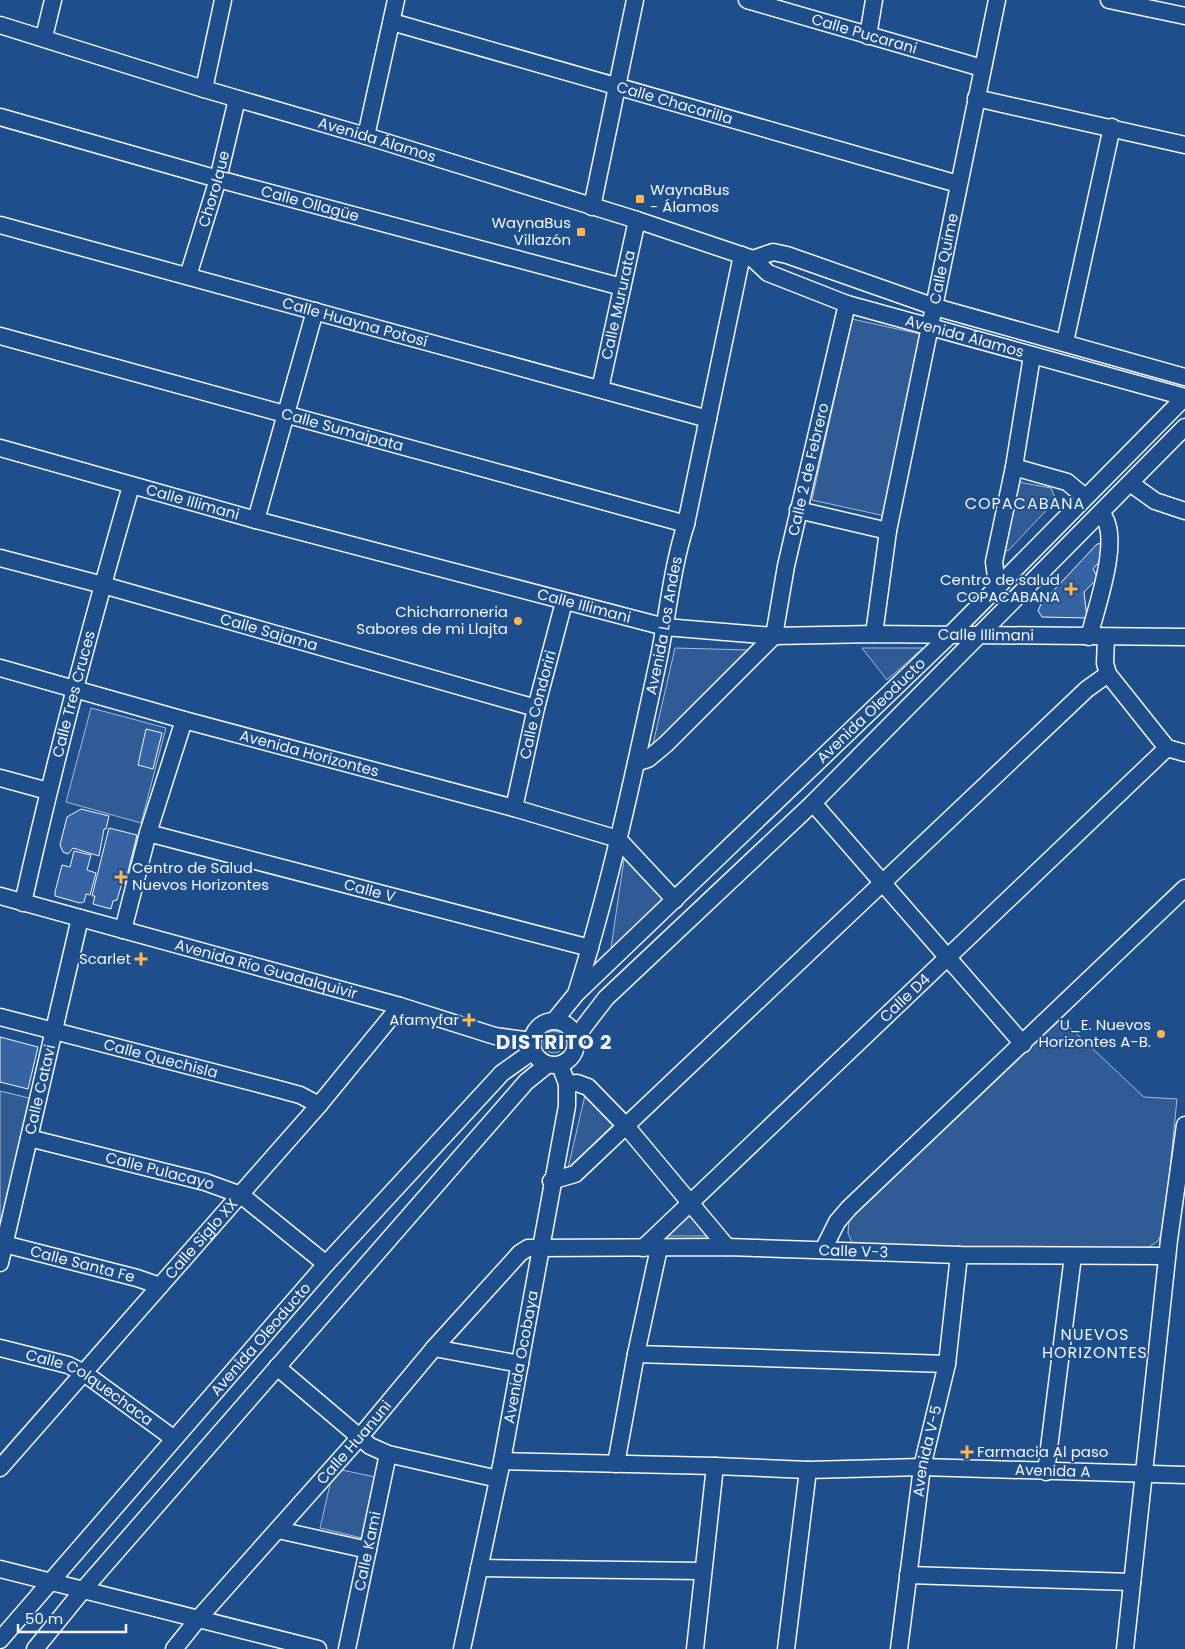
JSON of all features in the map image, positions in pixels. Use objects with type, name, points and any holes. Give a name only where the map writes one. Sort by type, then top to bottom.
[{"type":"street","points":[[44,37],[52,0]]},
{"type":"street","points":[[204,89],[223,0]]},
{"type":"street","points":[[366,136],[396,0]]},
{"type":"street","points":[[592,207],[635,0]]},
{"type":"street","name":"Calle Pucarani","points":[[747,0],[982,68]]},
{"type":"street","points":[[868,36],[874,0]]},
{"type":"street","name":"Calle Quime","points":[[874,634],[888,532],[997,0]]},
{"type":"street","points":[[1109,0],[1185,16]]},
{"type":"street","name":"Calle Chacarilla","points":[[392,22],[958,184]]},
{"type":"street","name":"Avenida Álamos","points":[[0,25],[637,220],[747,257],[768,273],[847,304],[1185,397]]},
{"type":"street","points":[[976,98],[1112,127],[1185,145]]},
{"type":"street","name":"Chorolque","points":[[188,276],[218,179],[237,99]]},
{"type":"street","name":"Calle Ollagüe","points":[[0,117],[218,179],[622,287]]},
{"type":"street","points":[[1065,342],[1112,127]]},
{"type":"street","name":"Calle Mururata","points":[[600,389],[637,220]]},
{"type":"street","name":"Calle Huayna Potosí","points":[[0,225],[708,419]]},
{"type":"street","name":"Avenida Álamos","points":[[747,257],[773,252],[787,255],[934,307],[1185,377]]},
{"type":"street","name":"Avenida Los Andes","points":[[576,994],[590,948],[636,763],[665,627],[680,544],[747,257]]},
{"type":"street","name":"Calle 2 de Febrero","points":[[774,636],[798,510],[847,304]]},
{"type":"street","points":[[256,520],[315,311]]},
{"type":"street","name":"Calle Sumaipata","points":[[0,336],[686,524]]},
{"type":"street","points":[[1000,583],[996,577],[994,562],[1014,467],[1032,356]]},
{"type":"street","name":"Avenida Oleoducto","points":[[554,1021],[576,994],[676,900],[950,634],[1185,397]]},
{"type":"street","name":"Avenida Oleoducto","points":[[576,1037],[606,998],[813,803],[1185,427]]},
{"type":"street","name":"Calle Illimani","points":[[0,448],[256,520],[665,627],[774,636],[950,634],[980,636],[1185,637]]},
{"type":"street","points":[[1014,467],[1067,482],[1085,497]]},
{"type":"street","points":[[1130,483],[1155,500],[1185,511]]},
{"type":"street","name":"Calle Tres Cruces","points":[[23,902],[48,791],[77,689],[102,585],[131,486]]},
{"type":"street","points":[[798,510],[888,532]]},
{"type":"street","points":[[1089,637],[1109,554],[1109,525],[1101,513]]},
{"type":"street","name":"Calle Sajama","points":[[0,558],[536,708]]},
{"type":"street","name":"Calle Condoriri","points":[[514,808],[536,708],[564,602]]},
{"type":"street","points":[[636,763],[648,759],[666,744],[774,636]]},
{"type":"street","points":[[1106,637],[1105,663],[1108,674],[1167,748],[1185,752]]},
{"type":"street","name":"Avenida Horizontes","points":[[0,668],[184,720],[514,808],[618,839]]},
{"type":"street","points":[[551,1181],[575,1174],[1087,689],[1108,674]]},
{"type":"street","points":[[123,930],[148,834],[184,720]]},
{"type":"street","name":"Calle D4","points":[[651,1248],[690,1203],[1167,748]]},
{"type":"street","points":[[0,778],[48,791]]},
{"type":"street","points":[[813,803],[1023,1044]]},
{"type":"street","name":"Calle V","points":[[148,834],[590,948]]},
{"type":"street","points":[[618,839],[676,900]]},
{"type":"street","points":[[823,1250],[837,1222],[849,1208],[1185,888]]},
{"type":"street","name":"Avenida Río Guadalquivir","points":[[0,896],[400,1006],[532,1046]]},
{"type":"street","name":"Calle Catavi","points":[[0,1263],[4,1235],[29,1138],[80,918]]},
{"type":"street","name":"Calle Siglo XX","points":[[0,1468],[320,1105],[400,1006]]},
{"type":"street","name":"Calle Quechisla","points":[[0,1017],[286,1091],[320,1105]]},
{"type":"street","points":[[554,1021],[564,1023],[576,1037],[575,1051],[572,1057],[554,1065],[536,1057],[532,1046],[539,1026],[554,1021]]},
{"type":"street","name":"Avenida Oleoducto","points":[[0,1640],[49,1581],[326,1264],[502,1073],[532,1046]]},
{"type":"street","name":"Avenida Oleoducto","points":[[35,1649],[83,1590],[526,1082],[554,1065]]},
{"type":"street","name":"Avenida Ocobaya","points":[[462,1649],[502,1461],[551,1181],[567,1106],[567,1084],[554,1065]]},
{"type":"street","points":[[567,1084],[576,1083],[588,1087],[626,1126],[727,1247]]},
{"type":"street","points":[[1125,1649],[1144,1474],[1174,1245],[1185,1127]]},
{"type":"street","name":"Calle Pulacayo","points":[[29,1138],[205,1182],[240,1195],[326,1264]]},
{"type":"street","name":"Calle Santa Fe","points":[[4,1235],[160,1286]]},
{"type":"street","name":"Calle V-3","points":[[540,1248],[727,1247],[959,1255],[1073,1256],[1174,1245]]},
{"type":"street","name":"Calle Huanuni","points":[[174,1649],[198,1619],[359,1438],[434,1348],[520,1253],[528,1248],[540,1248]]},
{"type":"street","points":[[616,1464],[636,1354],[651,1248]]},
{"type":"street","name":"Avenida V-5","points":[[899,1649],[922,1467],[947,1364],[959,1255]]},
{"type":"street","points":[[1046,1472],[1073,1256]]},
{"type":"street","name":"Calle Colquechaca","points":[[0,1348],[68,1365],[84,1373],[173,1438]]},
{"type":"street","points":[[434,1348],[520,1364]]},
{"type":"street","points":[[636,1354],[947,1364]]},
{"type":"street","points":[[277,1367],[370,1446],[388,1454],[498,1479]]},
{"type":"street","name":"Calle Kami","points":[[347,1649],[388,1454]]},
{"type":"street","name":"Avenida A","points":[[502,1461],[808,1470],[922,1467],[1185,1475]]},
{"type":"street","points":[[695,1649],[715,1466]]},
{"type":"street","points":[[786,1649],[808,1470]]},
{"type":"street","points":[[278,1530],[368,1550]]},
{"type":"street","points":[[479,1568],[703,1571]]},
{"type":"street","points":[[0,1569],[318,1649]]},
{"type":"street","points":[[908,1575],[1132,1582]]},
{"type":"shaded area","points":[[852,319],[920,334],[885,516],[812,500]]},
{"type":"shaded area","points":[[1013,481],[1051,488],[1056,500],[1006,551],[1004,549]]},
{"type":"shaded area","points":[[675,648],[749,650],[653,744]]},
{"type":"shaded area","points":[[862,648],[923,648],[887,680]]},
{"type":"shaded area","points":[[91,708],[166,728],[141,823],[66,802]]},
{"type":"shaded area","points":[[624,859],[664,900],[611,948]]},
{"type":"shaded area","points":[[1061,1019],[1144,1097],[1177,1099],[1164,1228],[1158,1241],[1140,1253],[853,1245],[848,1233],[849,1219]]},
{"type":"shaded area","points":[[554,1031],[562,1034],[565,1042],[562,1050],[554,1053],[546,1050],[543,1042],[546,1034]]},
{"type":"shaded area","points":[[0,1091],[33,1099],[6,1226],[0,1224]]},
{"type":"shaded area","points":[[586,1091],[613,1125],[568,1168]]},
{"type":"shaded area","points":[[691,1213],[712,1236],[665,1236]]},
{"type":"shaded area","points":[[342,1470],[375,1477],[362,1538],[320,1528],[331,1480]]},
{"type":"building","points":[[1105,543],[1104,556],[1093,569],[1098,578],[1084,592],[1087,618],[1042,617],[1038,611],[1041,604],[1097,544]]},
{"type":"building","points":[[146,729],[162,733],[153,769],[138,765]]},
{"type":"building","points":[[81,809],[109,816],[106,829],[104,829],[99,856],[73,848],[68,854],[63,852],[60,845],[67,817]]},
{"type":"building","points":[[109,828],[137,835],[125,884],[122,883],[117,900],[113,901],[111,909],[93,904],[95,896],[92,896]]},
{"type":"building","points":[[74,851],[91,855],[87,870],[96,873],[90,895],[86,894],[84,902],[80,903],[55,896],[62,865],[70,867]]},
{"type":"building","points":[[0,1037],[38,1047],[28,1089],[0,1082]]},
{"type":"place","name":"WaynaBus - Álamos","points":[[640,199]]},
{"type":"place","name":"WaynaBus Villazón","points":[[581,232]]},
{"type":"place","name":"Centro de salud COPACABANA","points":[[1071,589]]},
{"type":"place","name":"Chicharroneria Sabores de mi Llajta","points":[[518,621]]},
{"type":"place","name":"Centro de Salud Nuevos Horizontes","points":[[121,877]]},
{"type":"place","name":"Scarlet","points":[[141,959]]},
{"type":"place","name":"Afamyfar","points":[[469,1020]]},
{"type":"place","name":"U_E. Nuevos Horizontes A-B.","points":[[1161,1034]]},
{"type":"place","name":"Farmacia Al paso","points":[[967,1452]]},
{"type":"district","name":"COPACABANA","points":[[1025,503]]},
{"type":"district","name":"DISTRITO 2","points":[[554,1042]]},
{"type":"district","name":"NUEVOS HORIZONTES","points":[[1095,1343]]}]
